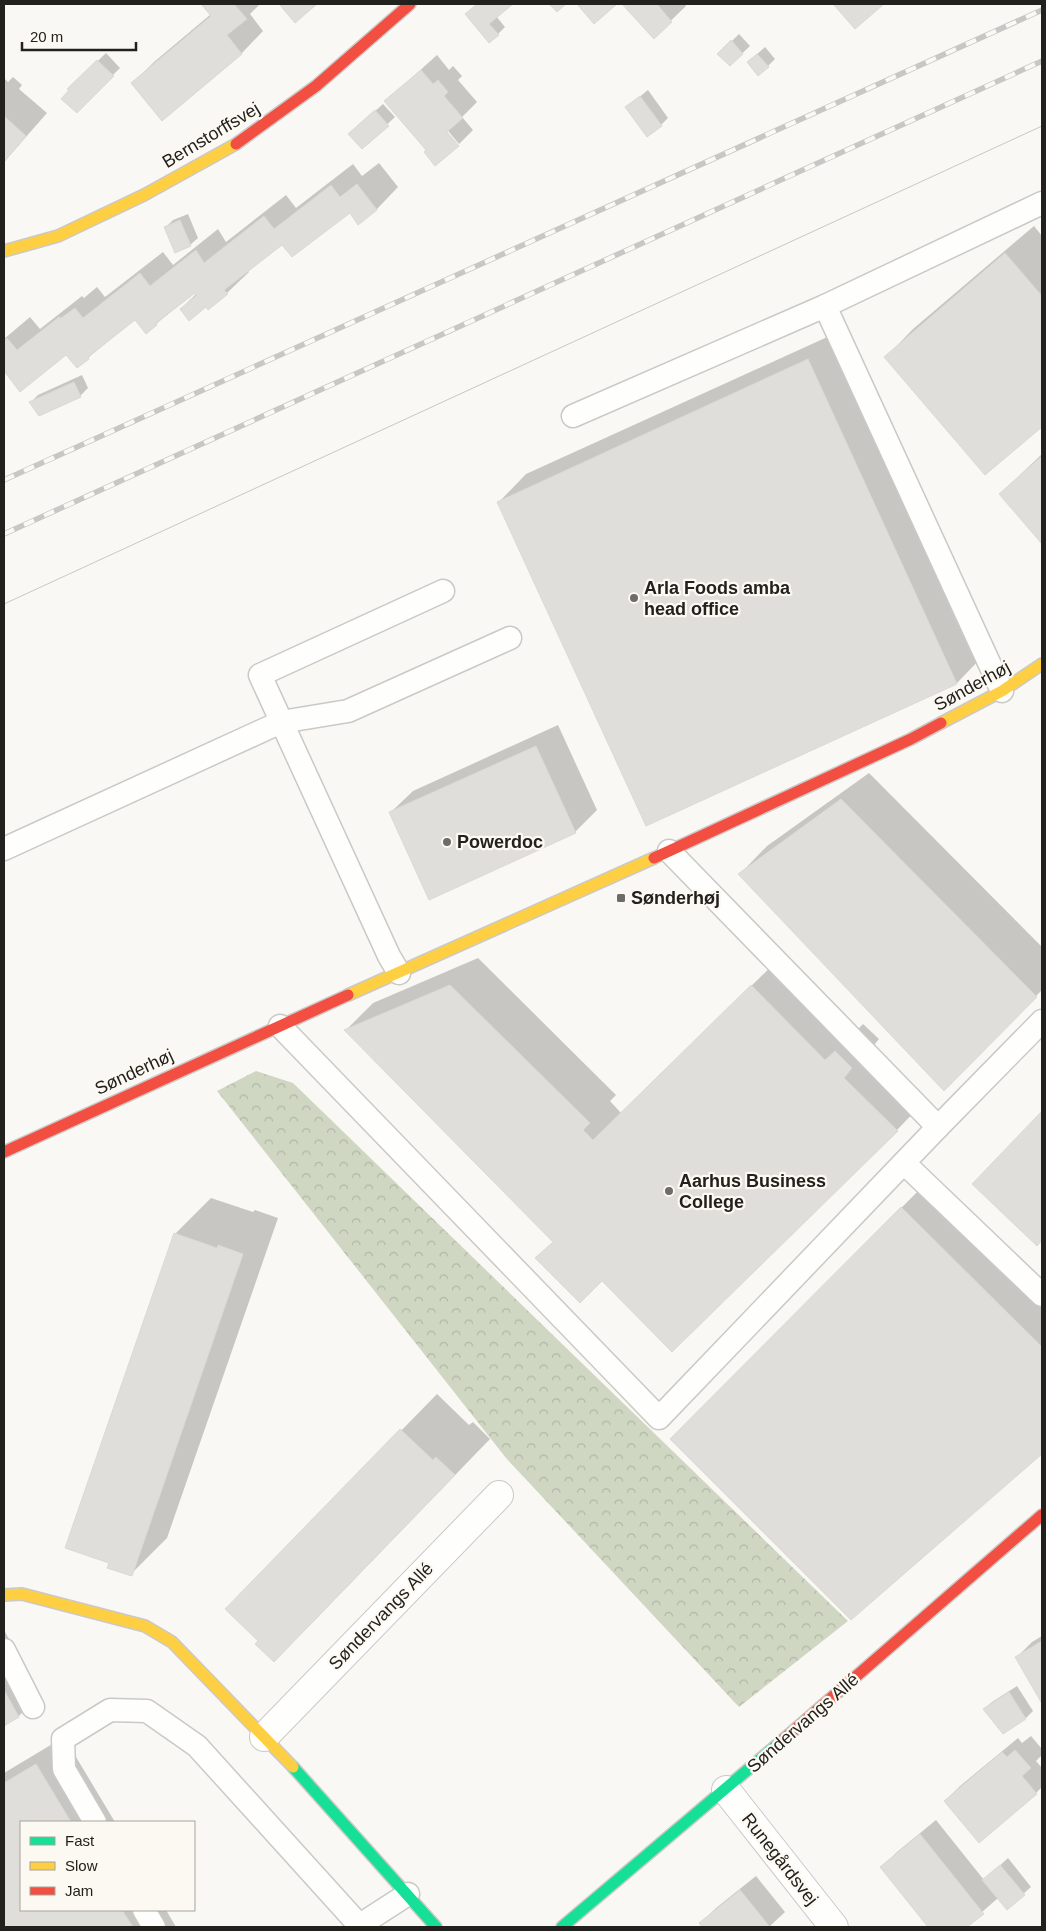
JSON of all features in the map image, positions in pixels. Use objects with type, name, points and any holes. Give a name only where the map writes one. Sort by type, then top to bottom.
[{"type":"street","name":"Bernstorffsvej","points":[[4,251],[58,236],[144,195],[235,145],[316,86],[410,4]]},
{"type":"street","name":"Sønderhøj","points":[[4,1152],[669,851],[911,739],[1002,690],[1042,664]]},
{"type":"street","name":"Søndervangs Allé","points":[[264,1737],[498,1495]]},
{"type":"street","name":"Søndervangs Allé","points":[[562,1927],[726,1790],[1042,1515]]},
{"type":"street","points":[[4,1595],[22,1594],[145,1626],[172,1642],[307,1782],[436,1927]]},
{"type":"street","name":"Runegårdsvej","points":[[726,1790],[834,1927]]},
{"type":"lane","points":[[573,416],[826,306],[1042,203]]},
{"type":"lane","points":[[826,306],[1002,690]]},
{"type":"lane","points":[[399,973],[389,956],[260,675],[443,592]]},
{"type":"lane","points":[[4,849],[282,722],[348,711],[510,638]]},
{"type":"lane","points":[[669,851],[938,1127]]},
{"type":"lane","points":[[280,1026],[659,1418],[1042,1021]]},
{"type":"lane","points":[[904,1163],[1042,1295]]},
{"type":"lane","points":[[4,1650],[33,1707]]},
{"type":"lane","points":[[94,1821],[64,1769],[63,1739],[110,1710],[147,1711],[197,1746],[358,1926],[408,1894]]},
{"type":"lane","points":[[145,1911],[154,1927]]},
{"type":"green space","points":[[256,1071],[293,1083],[848,1621],[739,1707],[506,1458],[217,1091]]},
{"type":"building","points":[[201,4],[234,4],[247,19],[227,35],[242,54],[162,121],[131,83],[211,16]]},
{"type":"building","points":[[279,4],[317,4],[295,23]]},
{"type":"building","points":[[477,4],[513,4],[489,24],[499,35],[489,43],[465,14]]},
{"type":"building","points":[[549,4],[566,4],[557,12]]},
{"type":"building","points":[[577,4],[617,4],[594,24]]},
{"type":"building","points":[[622,4],[657,4],[672,22],[654,39]]},
{"type":"building","points":[[833,4],[884,4],[855,29]]},
{"type":"building","points":[[731,40],[743,54],[730,66],[717,54]]},
{"type":"building","points":[[757,54],[769,67],[758,76],[747,62]]},
{"type":"building","points":[[97,60],[114,76],[77,113],[61,99],[69,90],[67,89]]},
{"type":"building","points":[[421,70],[433,84],[438,80],[448,92],[444,96],[463,118],[447,132],[459,146],[435,166],[424,152],[426,150],[384,101]]},
{"type":"building","points":[[640,96],[662,126],[647,137],[625,107]]},
{"type":"building","points":[[375,110],[389,126],[362,149],[348,134]]},
{"type":"building","points":[[4,116],[26,136],[4,162]]},
{"type":"building","points":[[357,184],[377,210],[358,225],[350,213],[292,257],[282,245],[224,290],[228,294],[208,310],[206,307],[189,321],[180,309],[197,295],[195,293],[156,323],[157,325],[146,334],[135,320],[77,368],[66,355],[20,392],[4,371],[4,341],[7,338],[17,350],[59,317],[61,318],[75,308],[83,318],[140,273],[150,286],[196,250],[204,263],[264,216],[274,229],[331,185],[340,197]]},
{"type":"building","points":[[180,220],[191,246],[175,253],[164,227]]},
{"type":"building","points":[[1005,253],[1042,296],[1042,427],[985,475],[884,357]]},
{"type":"building","points":[[808,359],[957,684],[646,826],[497,502]]},
{"type":"building","points":[[74,382],[81,397],[39,416],[29,402]]},
{"type":"building","points":[[1042,456],[1042,544],[999,494]]},
{"type":"building","points":[[536,746],[576,833],[429,900],[389,812]]},
{"type":"building","points":[[841,799],[1037,997],[944,1091],[738,874]]},
{"type":"building","name":"Aarhus Business College","points":[[450,985],[590,1123],[583,1130],[593,1140],[751,985],[825,1060],[835,1051],[852,1068],[844,1078],[898,1131],[672,1352],[602,1281],[580,1303],[535,1258],[553,1242],[344,1030]]},
{"type":"building","points":[[1042,1111],[1042,1240],[1037,1246],[972,1184]]},
{"type":"building","points":[[901,1207],[1042,1347],[1042,1454],[851,1620],[670,1439]]},
{"type":"building","points":[[174,1233],[217,1248],[218,1245],[243,1254],[132,1576],[107,1568],[109,1563],[65,1548]]},
{"type":"building","points":[[400,1429],[433,1460],[436,1457],[455,1475],[274,1662],[255,1644],[258,1641],[225,1609]]},
{"type":"building","points":[[1042,1641],[1042,1701],[1041,1702],[1015,1657]]},
{"type":"building","points":[[4,1690],[19,1717],[4,1726]]},
{"type":"building","points":[[1009,1692],[1026,1719],[1003,1734],[983,1709]]},
{"type":"building","points":[[1015,1750],[1031,1768],[1022,1776],[1037,1794],[979,1843],[944,1801],[1002,1752],[1007,1757]]},
{"type":"building","points":[[36,1764],[70,1821],[20,1821],[20,1911],[123,1911],[133,1927],[4,1927],[4,1783]]},
{"type":"building","points":[[920,1834],[984,1914],[967,1927],[928,1927],[880,1867]]},
{"type":"building","points":[[1000,1865],[1025,1895],[1007,1910],[982,1880]]},
{"type":"building","points":[[740,1890],[770,1927],[702,1927],[699,1923]]},
{"type":"tram line","points":[[4,604],[1042,126]]},
{"type":"railway","points":[[4,480],[1042,10]]},
{"type":"railway","points":[[4,534],[1042,61]]},
{"type":"traffic: fast","points":[[562,1927],[784,1739]]},
{"type":"traffic: fast","points":[[293,1767],[436,1927]]},
{"type":"traffic: slow","points":[[4,251],[58,236],[144,195],[236,144]]},
{"type":"traffic: slow","points":[[941,723],[1002,691],[1042,664]]},
{"type":"traffic: slow","points":[[348,995],[654,858]]},
{"type":"traffic: slow","points":[[4,1595],[22,1594],[145,1626],[172,1642],[293,1767]]},
{"type":"traffic: jam","points":[[236,144],[316,86],[410,4]]},
{"type":"traffic: jam","points":[[654,858],[911,739],[941,723]]},
{"type":"traffic: jam","points":[[4,1152],[348,995]]},
{"type":"traffic: jam","points":[[784,1739],[1042,1515]]},
{"type":"place","name":"Arla Foods amba head office","points":[[634,598]]},
{"type":"place","name":"Powerdoc","points":[[447,842]]},
{"type":"place","name":"Sønderhøj","points":[[621,898]]},
{"type":"place","name":"Aarhus Business College","points":[[669,1191]]}]
